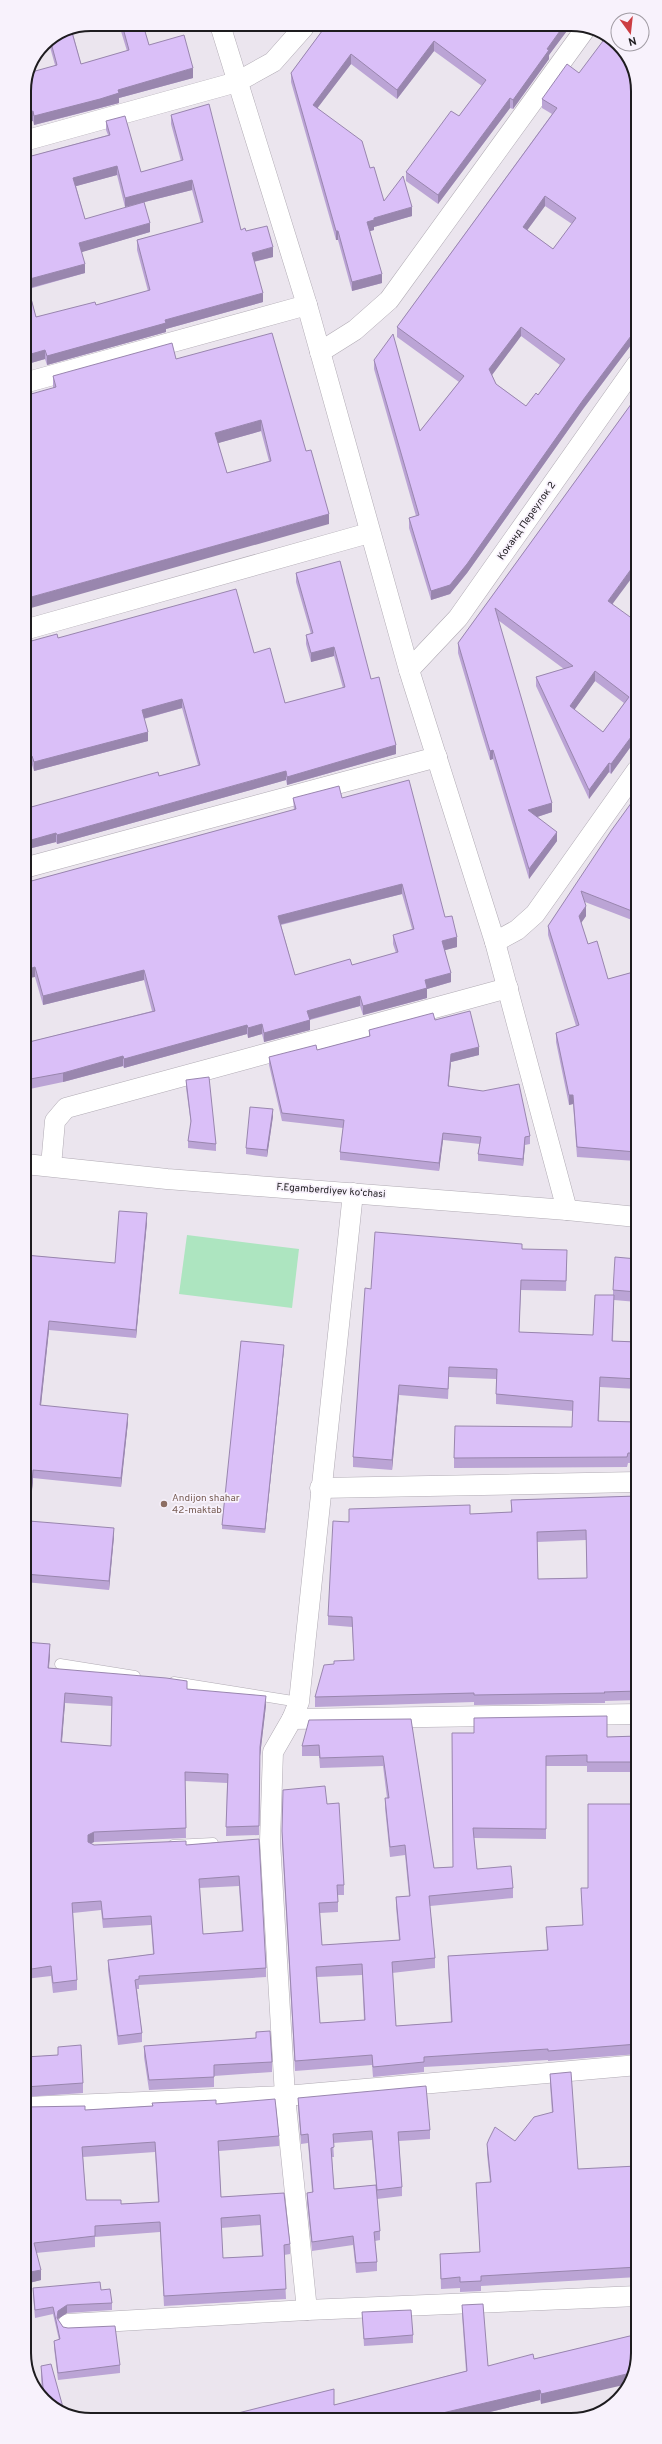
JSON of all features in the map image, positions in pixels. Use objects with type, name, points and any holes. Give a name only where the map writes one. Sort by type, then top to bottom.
[{"type":"street","points":[[222,31],[307,305],[369,533],[409,670],[496,942],[567,1210]]},
{"type":"street","points":[[31,139],[237,82],[272,62],[300,31]]},
{"type":"street","points":[[320,352],[355,330],[389,300],[583,32]]},
{"type":"street","points":[[31,381],[307,305]]},
{"type":"street","name":"Коканд Πереулок 2","points":[[409,670],[441,639],[458,618],[631,373]]},
{"type":"street","points":[[31,628],[369,533]]},
{"type":"street","points":[[31,866],[437,757]]},
{"type":"street","points":[[496,942],[517,930],[535,914],[631,778]]},
{"type":"street","points":[[51,1166],[55,1121],[66,1108],[508,988]]},
{"type":"street","name":"F.Egamberdiyev kо‘chasi","points":[[31,1164],[167,1179],[567,1210],[631,1217]]},
{"type":"street","points":[[307,2310],[285,2096],[267,1841],[273,1752],[296,1710],[353,1193]]},
{"type":"street","points":[[320,1488],[631,1482]]},
{"type":"street","points":[[296,1710],[631,1714]]},
{"type":"street","points":[[31,2107],[285,2096],[631,2066]]},
{"type":"street","points":[[68,2324],[307,2310],[631,2296]]},
{"type":"lane","points":[[60,1664],[145,1678]]},
{"type":"lane","points":[[160,1680],[296,1710]]},
{"type":"lane","points":[[163,1845],[224,1843]]},
{"type":"green space","points":[[187,1235],[299,1249],[292,1308],[179,1294]]},
{"type":"building","points":[[124,31],[145,31],[149,45],[184,35],[193,68],[118,90],[119,93],[100,99],[34,116],[33,111],[31,112],[32,79],[35,71],[57,65],[52,46],[58,41],[73,34],[81,64],[129,50]]},
{"type":"building","points":[[322,31],[560,31],[547,49],[549,50],[513,100],[510,98],[438,195],[406,172],[451,111],[459,116],[486,80],[434,41],[397,90],[351,54],[313,105],[362,141],[370,168],[374,167],[384,201],[403,176],[412,207],[374,218],[374,220],[367,222],[382,274],[352,282],[291,73]]},
{"type":"building","points":[[603,41],[610,45],[610,52],[617,52],[619,54],[628,72],[631,91],[631,336],[583,400],[467,564],[450,585],[431,591],[409,518],[419,515],[374,360],[393,334],[420,431],[464,376],[397,327],[557,108],[542,99],[567,64],[579,73]],"holes":[[[545,196],[576,218],[553,249],[523,227]],[[521,327],[565,359],[538,395],[536,393],[526,406],[496,384],[489,369]]]},
{"type":"building","points":[[209,104],[241,230],[245,228],[246,231],[267,226],[273,247],[252,253],[263,293],[165,320],[166,323],[47,356],[45,350],[31,354],[31,298],[36,317],[95,302],[96,305],[150,290],[137,240],[203,222],[192,180],[125,198],[117,166],[73,178],[85,219],[144,202],[150,223],[79,243],[85,264],[31,279],[31,156],[110,135],[106,121],[125,116],[141,172],[183,160],[171,115]]},
{"type":"building","points":[[272,333],[306,451],[311,450],[329,514],[31,597],[31,394],[56,387],[53,376],[172,343],[176,359]],"holes":[[[261,420],[271,461],[227,473],[215,433]]]},
{"type":"building","points":[[631,404],[631,569],[608,601],[631,618],[631,737],[589,790],[536,677],[573,666],[495,608],[552,803],[528,810],[557,832],[529,869],[493,750],[490,751],[458,643]],"holes":[[[595,671],[629,697],[603,732],[570,706]]]},
{"type":"building","points":[[340,561],[371,679],[379,677],[396,745],[287,777],[286,771],[57,835],[56,833],[31,840],[31,807],[158,772],[159,776],[200,765],[182,699],[142,710],[148,732],[34,762],[31,756],[31,641],[57,634],[58,638],[236,589],[254,653],[270,648],[285,703],[345,687],[334,647],[311,653],[306,635],[313,633],[296,573]]},
{"type":"building","points":[[409,780],[445,917],[452,916],[457,937],[442,941],[451,973],[425,980],[427,988],[363,1006],[360,996],[307,1011],[310,1020],[264,1033],[262,1024],[248,1028],[247,1025],[124,1059],[123,1056],[63,1073],[31,1079],[31,1042],[155,1011],[144,970],[43,996],[35,967],[31,968],[31,881],[296,809],[293,798],[339,786],[342,798]],"holes":[[[402,884],[414,929],[393,935],[398,952],[352,965],[350,959],[295,975],[278,916]]]},
{"type":"building","points":[[631,803],[631,911],[581,891],[586,906],[579,916],[588,944],[597,941],[608,979],[631,973],[631,1152],[577,1147],[573,1095],[569,1095],[556,1033],[579,1025],[548,926]]},
{"type":"building","points":[[470,1011],[479,1047],[451,1054],[448,1086],[483,1091],[519,1084],[530,1136],[525,1137],[523,1159],[478,1154],[481,1137],[443,1133],[439,1163],[340,1152],[344,1120],[282,1113],[269,1057],[316,1045],[317,1050],[370,1036],[369,1030],[433,1013],[435,1020]]},
{"type":"building","points":[[209,1077],[216,1144],[188,1141],[191,1121],[186,1080]]},
{"type":"building","points":[[250,1107],[273,1109],[267,1150],[246,1148]]},
{"type":"building","points":[[119,1211],[147,1213],[136,1330],[49,1321],[40,1405],[128,1414],[121,1478],[33,1470],[31,1496],[31,1256],[115,1263]]},
{"type":"building","points":[[375,1232],[522,1244],[522,1249],[567,1250],[566,1281],[521,1280],[519,1332],[593,1335],[595,1295],[614,1295],[612,1341],[631,1342],[631,1379],[600,1377],[598,1421],[631,1422],[631,1453],[628,1453],[627,1457],[454,1458],[455,1426],[572,1427],[573,1401],[496,1394],[497,1369],[449,1367],[448,1389],[399,1385],[392,1460],[353,1457],[365,1288],[371,1289]]},
{"type":"building","points":[[615,1257],[631,1258],[631,1292],[613,1290]]},
{"type":"building","points":[[241,1341],[284,1345],[265,1529],[222,1525]]},
{"type":"building","points":[[631,1496],[631,1691],[604,1692],[605,1693],[474,1695],[474,1693],[315,1697],[324,1665],[334,1664],[334,1661],[354,1660],[352,1617],[328,1616],[333,1521],[349,1522],[349,1509],[470,1505],[470,1514],[512,1512],[511,1500]],"holes":[[[586,1530],[587,1578],[538,1579],[537,1532]]]},
{"type":"building","points":[[31,1521],[114,1528],[109,1581],[31,1574]]},
{"type":"building","points":[[31,1642],[50,1644],[48,1668],[166,1678],[187,1681],[187,1689],[266,1696],[260,1747],[259,1826],[226,1827],[228,1774],[185,1772],[186,1828],[94,1832],[88,1835],[88,1842],[94,1845],[186,1841],[186,1845],[259,1839],[266,1968],[139,1976],[139,1979],[135,1980],[142,2033],[118,2036],[108,1960],[154,1954],[151,1916],[103,1919],[101,1901],[72,1903],[77,1980],[53,1983],[51,1966],[31,1969]],"holes":[[[65,1693],[112,1697],[111,1746],[61,1742]],[[239,1876],[243,1931],[203,1934],[199,1879]]]},
{"type":"building","points":[[607,1716],[607,1737],[631,1736],[631,1762],[587,1762],[587,1755],[546,1756],[546,1829],[473,1828],[477,1869],[511,1866],[513,1888],[429,1896],[435,1958],[392,1962],[396,2026],[452,2022],[448,1956],[548,1950],[546,1927],[583,1925],[581,1888],[588,1888],[588,1804],[631,1804],[631,2045],[548,2051],[548,2049],[424,2057],[424,2062],[373,2067],[372,2055],[295,2061],[282,1831],[283,1790],[325,1786],[327,1804],[339,1803],[344,1885],[337,1885],[338,1902],[319,1903],[322,1945],[400,1940],[396,1897],[410,1896],[405,1845],[390,1847],[385,1798],[389,1798],[383,1756],[320,1758],[319,1745],[302,1746],[309,1720],[411,1719],[434,1868],[453,1867],[452,1733],[474,1733],[474,1718]],"holes":[[[362,1964],[365,2020],[320,2023],[316,1967]]]},
{"type":"building","points":[[270,2031],[272,2062],[214,2065],[214,2077],[149,2080],[144,2046],[256,2038],[256,2032]]},
{"type":"building","points":[[81,2045],[83,2083],[31,2087],[31,2057],[58,2055],[58,2047]]},
{"type":"building","points":[[571,2072],[578,2169],[631,2166],[631,2267],[481,2276],[481,2281],[460,2282],[460,2277],[441,2279],[440,2254],[480,2252],[476,2183],[491,2182],[487,2144],[495,2127],[515,2141],[534,2117],[553,2112],[550,2074]]},
{"type":"building","points":[[426,2086],[430,2130],[398,2132],[402,2187],[377,2190],[372,2131],[333,2134],[334,2147],[331,2148],[334,2189],[376,2185],[380,2231],[374,2232],[377,2262],[356,2263],[353,2236],[312,2242],[307,2193],[313,2192],[308,2134],[301,2135],[298,2098]]},
{"type":"building","points":[[275,2099],[279,2136],[218,2141],[221,2197],[284,2193],[290,2244],[284,2245],[286,2289],[164,2296],[160,2222],[95,2226],[95,2236],[34,2243],[41,2270],[31,2272],[31,2107],[85,2106],[85,2110],[153,2106],[152,2103],[216,2100],[216,2104]],"holes":[[[155,2142],[159,2202],[121,2204],[121,2200],[86,2200],[82,2147]],[[260,2215],[263,2256],[223,2258],[221,2218]]]},
{"type":"building","points":[[100,2282],[101,2290],[110,2289],[112,2303],[67,2305],[58,2311],[57,2318],[63,2327],[68,2328],[115,2326],[120,2365],[58,2373],[54,2341],[60,2339],[53,2307],[35,2310],[33,2288]]},
{"type":"building","points":[[483,2304],[488,2366],[533,2354],[534,2359],[631,2336],[631,2353],[628,2372],[627,2374],[541,2394],[540,2390],[442,2413],[238,2413],[334,2389],[334,2405],[467,2371],[462,2305]]},
{"type":"building","points":[[411,2310],[413,2335],[364,2339],[362,2312]]},
{"type":"building","points":[[51,2364],[62,2405],[51,2398],[43,2390],[41,2366]]},
{"type":"place","name":"Andijon shahar 42-maktab","points":[[164,1504]]}]
